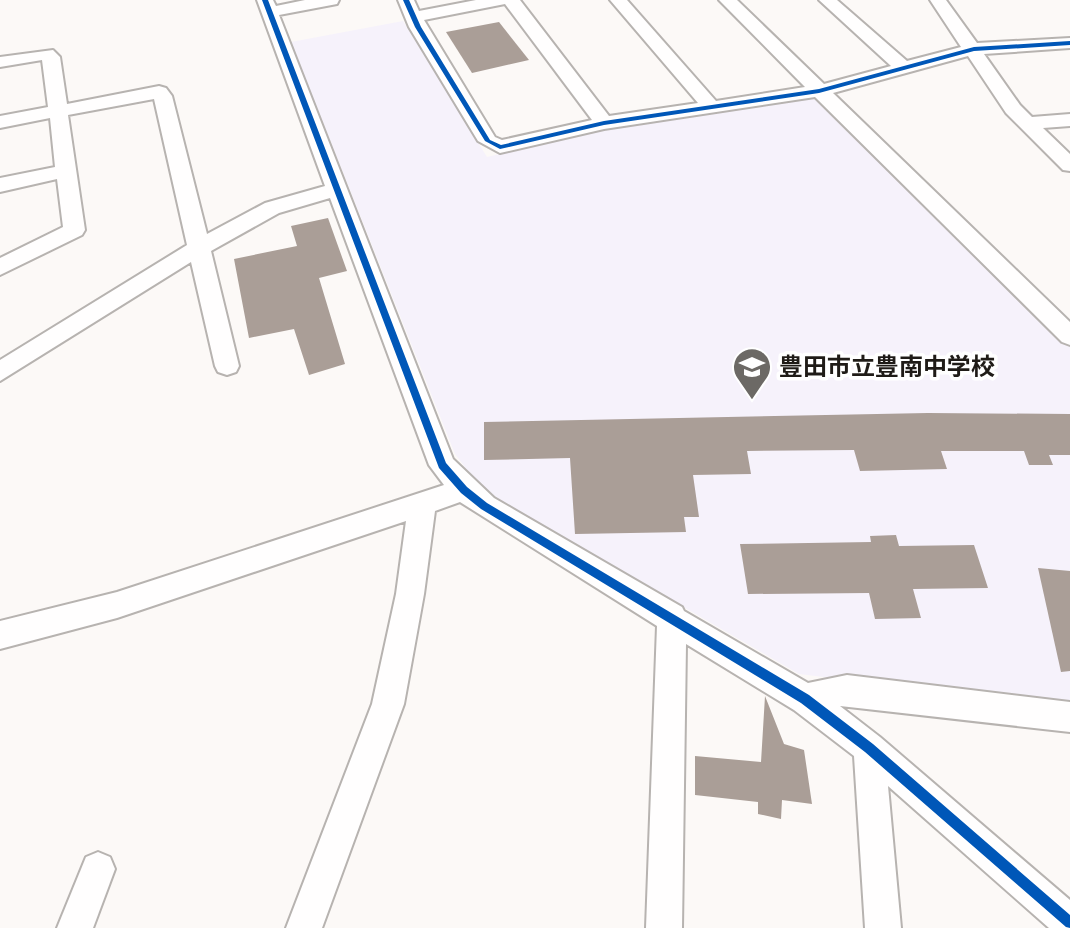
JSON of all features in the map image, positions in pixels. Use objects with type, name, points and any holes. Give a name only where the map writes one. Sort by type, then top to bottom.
[{"type":"street","points":[[331,0],[267,6],[442,465],[464,490],[485,506],[672,616],[805,699],[869,748],[1070,923]]},
{"type":"street","points":[[502,0],[410,8],[488,141],[500,147],[604,123],[819,91],[974,49],[1070,43]]},
{"type":"street","points":[[511,0],[604,123]]},
{"type":"street","points":[[618,0],[710,106]]},
{"type":"street","points":[[727,0],[1070,336]]},
{"type":"street","points":[[827,0],[904,68]]},
{"type":"street","points":[[938,0],[1013,109],[1070,165]]},
{"type":"street","points":[[0,62],[47,54],[51,57],[74,230],[0,267]]},
{"type":"street","points":[[0,122],[159,92],[163,96],[227,366]]},
{"type":"street","points":[[1026,123],[1070,120]]},
{"type":"street","points":[[0,185],[66,171]]},
{"type":"street","points":[[0,372],[198,248],[272,208],[337,189]]},
{"type":"street","points":[[0,635],[117,605],[422,507],[464,490]]},
{"type":"street","points":[[304,928],[388,704],[410,594],[422,507]]},
{"type":"street","points":[[664,928],[672,616]]},
{"type":"street","points":[[805,699],[847,690],[1070,717]]},
{"type":"street","points":[[869,748],[883,928]]},
{"type":"street","points":[[75,928],[98,869]]},
{"type":"shaded area","name":"豊田市立豊南中学校","points":[[403,21],[487,157],[608,128],[812,97],[822,102],[1070,347],[1070,707],[799,674],[499,500],[471,475],[455,454],[291,42]]},
{"type":"building","points":[[499,22],[529,60],[472,73],[446,32]]},
{"type":"building","points":[[328,218],[347,271],[319,278],[345,364],[309,375],[294,329],[249,338],[234,259],[297,246],[291,226]]},
{"type":"building","points":[[928,413],[1070,414],[1070,455],[1049,455],[1053,465],[1029,465],[1024,451],[941,451],[947,469],[860,471],[854,450],[747,451],[751,474],[693,475],[699,517],[684,517],[686,532],[575,534],[570,458],[484,460],[484,422]]},
{"type":"building","points":[[896,535],[899,546],[974,545],[988,588],[913,589],[921,618],[875,619],[869,593],[748,594],[740,544],[871,542],[870,536]]},
{"type":"building","points":[[1038,568],[1070,571],[1070,671],[1061,672]]},
{"type":"building","points":[[765,696],[784,744],[804,750],[812,804],[782,800],[781,819],[758,814],[758,802],[695,795],[695,756],[761,762]]},
{"type":"cycle path","points":[[265,0],[442,465],[464,490],[484,506],[805,699],[869,748],[1070,923]]},
{"type":"cycle path","points":[[406,0],[418,27],[488,141],[500,147],[604,123],[819,91],[974,49],[1070,43]]},
{"type":"place","name":"豊田市立豊南中学校","points":[[752,401]]}]
